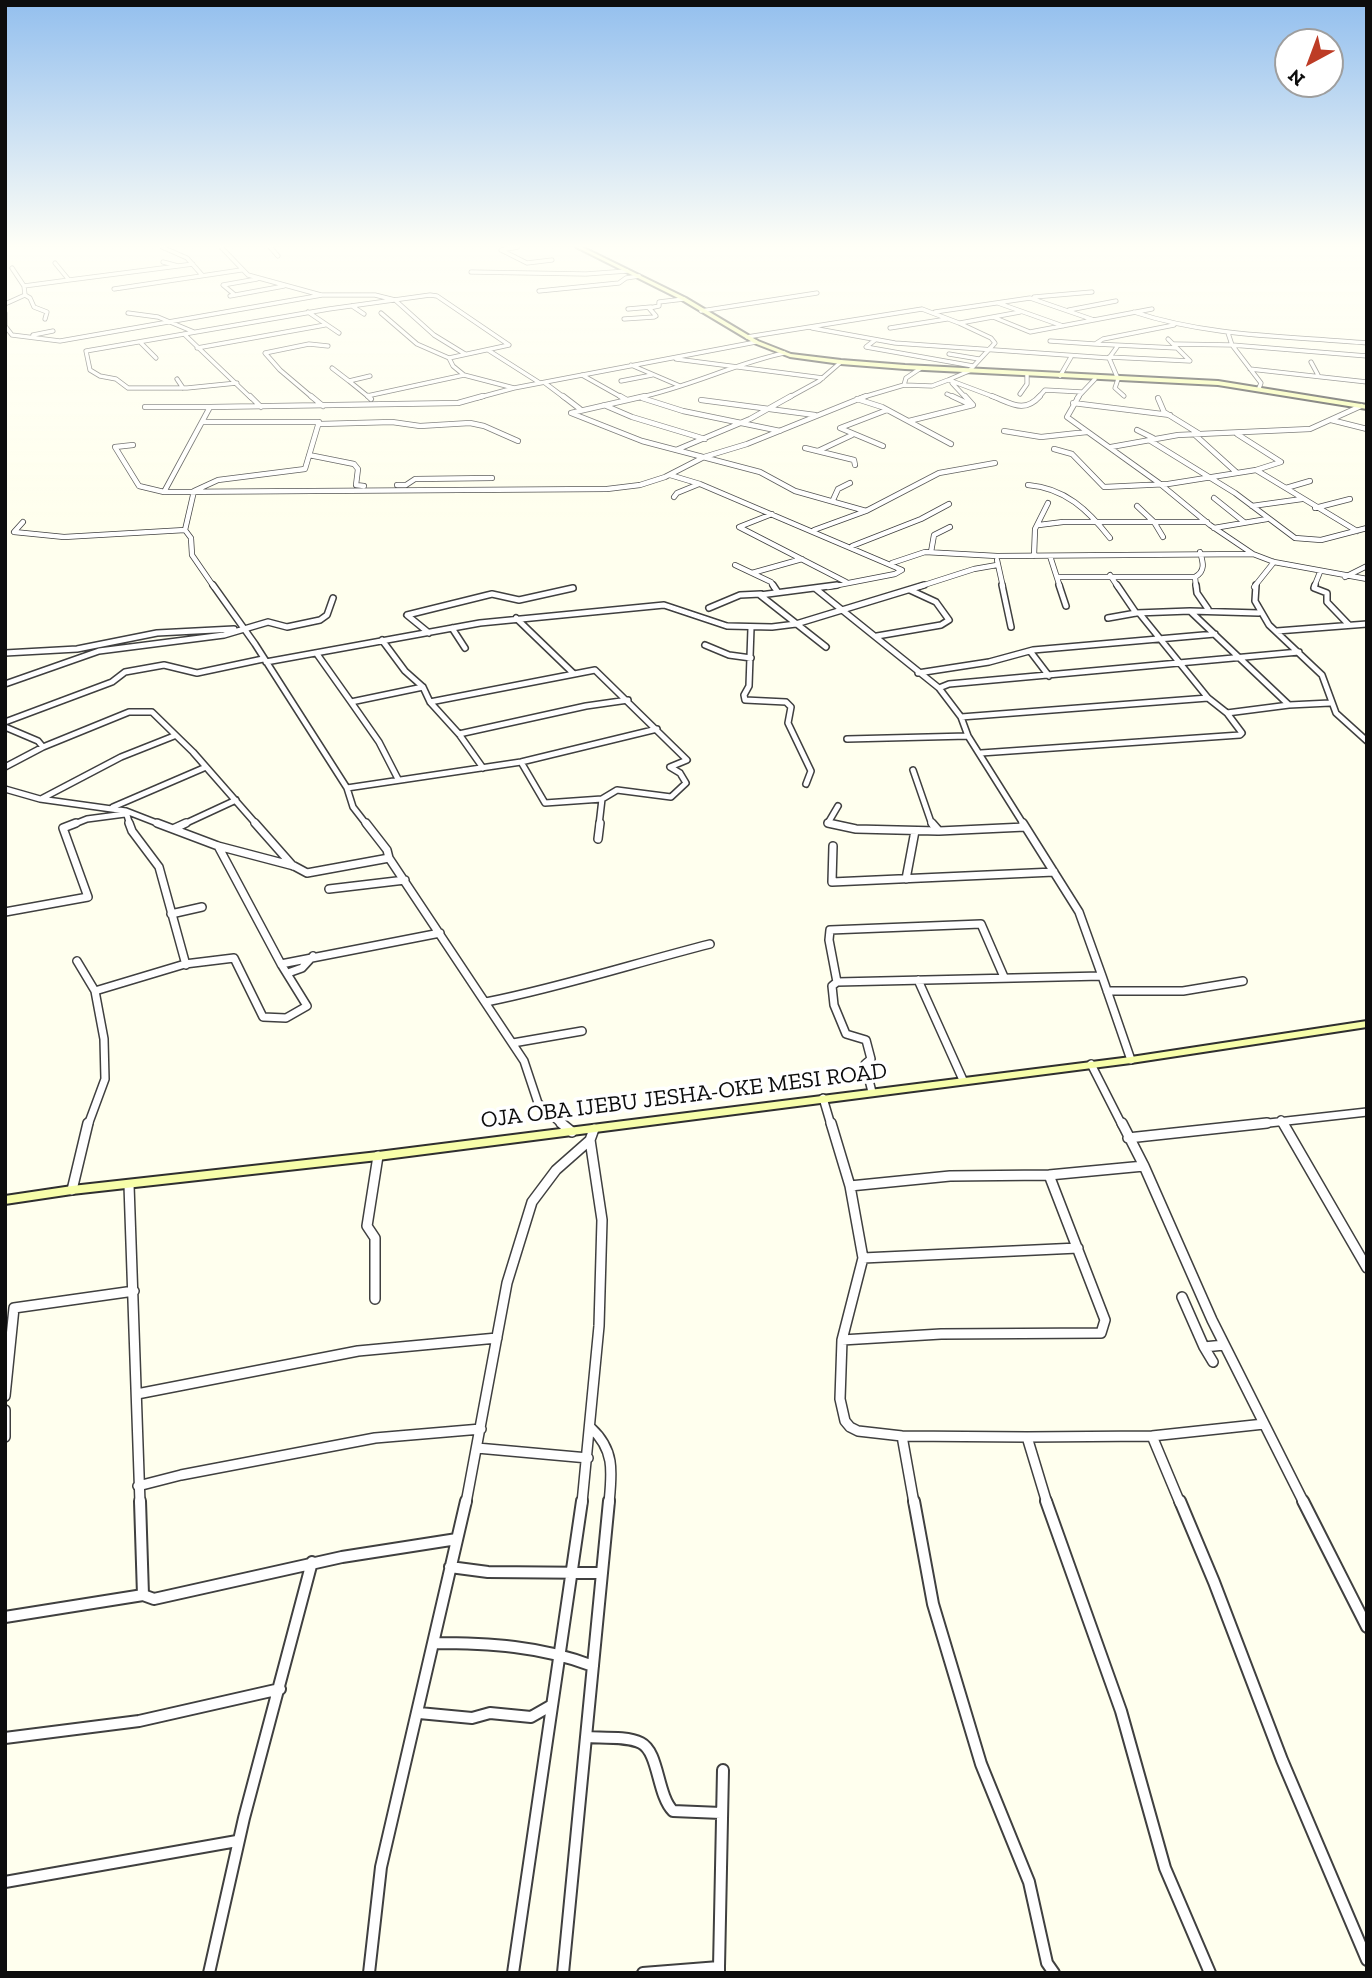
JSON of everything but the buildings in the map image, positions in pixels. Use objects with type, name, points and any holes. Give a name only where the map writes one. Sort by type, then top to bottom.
[{"type":"main road","points":[[751,339],[784,353],[842,362],[921,368],[971,368],[1095,379],[1218,383],[1364,406]]},
{"type":"main road","name":"OJA OBA IJEBU JESHA-OKE MESI ROAD","points":[[5,1200],[572,1132],[592,1135],[824,1098],[1131,1060],[1367,1024]]},
{"type":"street","points":[[48,339],[70,339]]},
{"type":"street","points":[[159,339],[86,351],[90,370],[100,376],[116,379],[128,388],[183,388],[237,383]]},
{"type":"street","points":[[189,339],[261,407]]},
{"type":"street","points":[[197,348],[245,339]]},
{"type":"street","points":[[412,339],[449,358],[509,345],[501,339]]},
{"type":"street","points":[[441,339],[465,354]]},
{"type":"street","points":[[872,339],[1071,357],[1190,361],[1168,339]]},
{"type":"street","points":[[132,445],[115,447],[139,486],[164,492],[607,489],[640,485],[856,399],[904,385],[932,386],[949,380],[971,368],[994,339]]},
{"type":"street","points":[[1095,344],[1103,339]]},
{"type":"street","points":[[1231,339],[1261,383],[1259,388]]},
{"type":"street","points":[[1324,339],[1367,343]]},
{"type":"street","points":[[875,340],[866,347],[971,368]]},
{"type":"street","points":[[1050,341],[1117,346],[1233,345],[1367,356]]},
{"type":"street","points":[[145,407],[458,403],[514,388],[756,342]]},
{"type":"street","points":[[141,343],[156,358]]},
{"type":"street","points":[[323,406],[265,354],[309,344],[328,346]]},
{"type":"street","points":[[1109,357],[1117,346]]},
{"type":"street","points":[[488,350],[580,409]]},
{"type":"street","points":[[784,353],[732,367],[681,386],[580,409],[571,414],[617,432],[760,472],[795,491],[866,511]]},
{"type":"street","points":[[949,354],[979,359]]},
{"type":"street","points":[[1060,376],[1071,357]]},
{"type":"street","points":[[1109,357],[1118,379],[1115,388],[1124,396]]},
{"type":"street","points":[[449,358],[453,366],[464,375],[514,388]]},
{"type":"street","points":[[668,358],[822,379]]},
{"type":"street","points":[[676,450],[740,424],[822,379],[842,362]]},
{"type":"street","points":[[1311,362],[1318,375]]},
{"type":"street","points":[[631,365],[681,386]]},
{"type":"street","points":[[332,368],[376,404]]},
{"type":"street","points":[[904,385],[906,379],[921,368]]},
{"type":"street","points":[[1250,369],[1367,382]]},
{"type":"street","points":[[1020,394],[1027,384],[1027,374]]},
{"type":"street","points":[[367,396],[464,375]]},
{"type":"street","points":[[582,375],[627,400]]},
{"type":"street","points":[[621,381],[653,375]]},
{"type":"street","points":[[349,381],[370,376]]},
{"type":"street","points":[[177,379],[183,388]]},
{"type":"street","points":[[1095,379],[1073,403],[1067,417],[1159,483],[1214,528],[1253,554],[1274,562],[1367,579]]},
{"type":"street","points":[[949,380],[1021,407],[1032,405],[1045,390],[1082,392]]},
{"type":"street","points":[[949,380],[973,405]]},
{"type":"street","points":[[947,394],[973,405]]},
{"type":"street","points":[[641,397],[668,407],[780,431]]},
{"type":"street","points":[[1158,398],[1161,408],[1196,434],[1236,472]]},
{"type":"street","points":[[856,399],[888,410],[951,444]]},
{"type":"street","points":[[701,400],[816,415]]},
{"type":"street","points":[[1073,403],[1170,415]]},
{"type":"street","points":[[603,405],[632,417],[706,439]]},
{"type":"street","points":[[909,421],[973,405]]},
{"type":"street","points":[[1111,447],[1196,434],[1310,429],[1364,406]]},
{"type":"street","points":[[164,492],[210,407]]},
{"type":"street","points":[[883,446],[840,428],[888,410]]},
{"type":"street","points":[[1330,420],[1367,429]]},
{"type":"street","points":[[204,422],[392,422],[420,426],[470,423],[484,426],[518,441]]},
{"type":"street","points":[[320,424],[305,469],[215,480],[194,491],[185,530],[191,538],[192,555],[245,629],[347,788],[353,807],[387,850],[389,858],[513,1043],[528,1068],[538,1103],[572,1132]]},
{"type":"street","points":[[1004,430],[1041,437],[1087,432]]},
{"type":"street","points":[[1137,430],[1301,540],[1330,539],[1367,528]]},
{"type":"street","points":[[1054,449],[1072,454],[1102,486],[1207,477],[1256,470],[1281,462],[1237,434]]},
{"type":"street","points":[[816,452],[852,435]]},
{"type":"street","points":[[806,449],[854,460],[855,465]]},
{"type":"street","points":[[309,455],[354,464],[358,469],[356,485],[359,486],[404,485],[415,479],[492,478]]},
{"type":"street","points":[[813,531],[866,511],[939,473],[995,463]]},
{"type":"street","points":[[1256,470],[1357,531]]},
{"type":"street","points":[[669,475],[700,484],[852,546],[892,563],[902,572],[816,589],[740,595],[709,608]]},
{"type":"street","points":[[1286,488],[1310,481]]},
{"type":"street","points":[[833,500],[838,489],[850,483]]},
{"type":"street","points":[[674,497],[677,493],[700,484]]},
{"type":"street","points":[[1028,485],[1054,488],[1078,503],[1110,538]]},
{"type":"street","points":[[1214,498],[1244,522]]},
{"type":"street","points":[[1252,506],[1302,499]]},
{"type":"street","points":[[1315,508],[1350,499]]},
{"type":"street","points":[[1034,556],[1035,529],[1048,503]]},
{"type":"street","points":[[852,546],[921,519],[949,504]]},
{"type":"street","points":[[1137,506],[1154,522],[1163,537]]},
{"type":"street","points":[[772,514],[739,527],[847,583]]},
{"type":"street","points":[[1214,528],[1267,519]]},
{"type":"street","points":[[23,522],[14,532],[64,537],[185,530]]},
{"type":"street","points":[[1039,525],[1208,522]]},
{"type":"street","points":[[932,552],[935,534],[950,527]]},
{"type":"street","points":[[892,563],[917,553],[932,552],[997,556],[1200,552],[1253,554]]},
{"type":"street","points":[[1057,577],[1195,577],[1204,565],[1200,552]]},
{"type":"street","points":[[997,556],[1012,627]]},
{"type":"street","points":[[1049,556],[1066,606]]},
{"type":"street","points":[[752,573],[802,559]]},
{"type":"street","points":[[1274,562],[1254,587],[1259,613],[1326,682],[1330,703],[1367,741]]},
{"type":"street","points":[[735,565],[771,582],[777,591]]},
{"type":"street","points":[[5,724],[112,682],[125,672],[166,665],[197,673],[516,618],[664,605],[716,624],[751,628],[796,624],[974,569],[998,565]]},
{"type":"street","points":[[1346,576],[1367,566]]},
{"type":"street","points":[[1320,572],[1314,588],[1328,593],[1327,602],[1349,625]]},
{"type":"street","points":[[981,753],[1242,733],[1227,713],[1208,698],[1159,640],[1110,575]]},
{"type":"street","points":[[1195,577],[1197,593],[1208,609]]},
{"type":"street","points":[[923,586],[925,596]]},
{"type":"street","points":[[429,633],[407,615],[492,594],[519,600],[573,588]]},
{"type":"street","points":[[816,589],[939,688],[961,717],[968,736],[1079,912],[1131,1060]]},
{"type":"street","points":[[877,636],[949,620],[939,606],[925,596],[909,590]]},
{"type":"street","points":[[761,594],[763,600],[827,647]]},
{"type":"street","points":[[5,684],[99,651],[224,635],[268,622],[287,627],[320,620],[327,615],[332,598]]},
{"type":"street","points":[[1108,618],[1208,609],[1259,613]]},
{"type":"street","points":[[1190,611],[1289,705]]},
{"type":"street","points":[[516,618],[573,673]]},
{"type":"street","points":[[1277,631],[1367,624]]},
{"type":"street","points":[[452,628],[465,648]]},
{"type":"street","points":[[751,628],[751,658],[745,700],[786,702],[791,707],[788,723],[811,771],[806,784]]},
{"type":"street","points":[[5,653],[77,649],[158,633],[245,629]]},
{"type":"street","points":[[918,673],[989,662],[1030,651],[1215,634]]},
{"type":"street","points":[[382,640],[405,671],[423,687],[430,702],[459,734],[483,768]]},
{"type":"street","points":[[705,645],[729,655],[751,658]]},
{"type":"street","points":[[1030,651],[1049,676]]},
{"type":"street","points":[[939,688],[949,684],[1180,665],[1299,652]]},
{"type":"street","points":[[317,654],[379,742],[398,779]]},
{"type":"street","points":[[430,702],[598,670],[687,760],[670,767],[685,778],[686,782],[678,793],[665,797],[624,790],[608,794],[602,799],[545,803],[521,762]]},
{"type":"street","points":[[351,702],[423,687]]},
{"type":"street","points":[[961,717],[1208,698]]},
{"type":"street","points":[[459,734],[628,700]]},
{"type":"street","points":[[1227,713],[1330,703]]},
{"type":"street","points":[[5,767],[43,747],[137,711],[152,712],[206,767],[300,872],[314,874],[389,858]]},
{"type":"street","points":[[5,724],[38,741],[43,747]]},
{"type":"street","points":[[347,788],[521,762],[657,729]]},
{"type":"street","points":[[40,799],[121,758],[174,736]]},
{"type":"street","points":[[847,739],[968,736]]},
{"type":"street","points":[[113,808],[206,767]]},
{"type":"street","points":[[913,770],[933,827],[939,831]]},
{"type":"street","points":[[5,789],[40,799],[113,808],[175,828],[218,846],[294,866]]},
{"type":"street","points":[[598,839],[602,799]]},
{"type":"street","points":[[175,828],[236,800]]},
{"type":"street","points":[[838,806],[828,823],[856,829],[875,827],[939,831],[1025,827]]},
{"type":"street","points":[[5,912],[89,897],[63,828],[87,819],[126,813]]},
{"type":"street","points":[[126,813],[132,831],[159,867],[186,965]]},
{"type":"street","points":[[906,879],[915,831]]},
{"type":"street","points":[[95,990],[186,965],[219,958],[234,958],[263,1017],[271,1020],[298,1014],[307,1006],[281,964],[218,846]]},
{"type":"street","points":[[833,846],[832,882],[1054,872]]},
{"type":"street","points":[[329,889],[405,880]]},
{"type":"street","points":[[171,914],[202,907]]},
{"type":"street","points":[[836,982],[829,940],[830,930],[981,924],[1004,977]]},
{"type":"street","points":[[281,964],[352,947],[393,944],[440,933]]},
{"type":"street","points":[[486,1002],[556,988],[601,972],[710,944]]},
{"type":"street","points":[[288,974],[302,968],[313,956]]},
{"type":"street","points":[[72,1190],[85,1132],[105,1079],[104,1039],[95,990],[77,961]]},
{"type":"street","points":[[872,1092],[865,1064],[871,1059],[870,1052],[866,1040],[846,1034],[842,1018],[831,999],[832,986],[836,982],[1101,976]]},
{"type":"street","points":[[918,980],[963,1080]]},
{"type":"street","points":[[1107,992],[1183,991],[1243,981]]},
{"type":"street","points":[[513,1043],[582,1031]]},
{"type":"street","points":[[1091,1064],[1144,1166],[1224,1345],[1367,1627]]},
{"type":"street","points":[[824,1098],[850,1186],[863,1258],[842,1340],[840,1399],[845,1421],[858,1431],[902,1436],[1152,1436],[1264,1424]]},
{"type":"street","points":[[1128,1138],[1367,1112]]},
{"type":"street","points":[[1281,1120],[1367,1268]]},
{"type":"street","points":[[369,1973],[381,1867],[419,1713],[477,1448],[507,1283],[532,1202],[555,1170],[592,1135]]},
{"type":"street","points":[[517,1972],[591,1428],[599,1326],[602,1220],[592,1135]]},
{"type":"street","points":[[375,1299],[375,1238],[367,1226],[378,1156]]},
{"type":"street","points":[[850,1186],[950,1176],[1049,1175],[1144,1166]]},
{"type":"street","points":[[842,1340],[941,1334],[1101,1333],[1105,1320],[1049,1175]]},
{"type":"street","points":[[129,1185],[143,1595]]},
{"type":"street","points":[[863,1258],[1078,1248]]},
{"type":"street","points":[[5,1396],[9,1309],[134,1291]]},
{"type":"street","points":[[1182,1297],[1213,1362]]},
{"type":"street","points":[[137,1394],[358,1350],[497,1338]]},
{"type":"street","points":[[1204,1347],[1224,1345]]},
{"type":"street","points":[[5,1410],[5,1437]]},
{"type":"street","points":[[563,1973],[611,1458],[606,1442],[591,1428]]},
{"type":"street","points":[[138,1486],[181,1475],[398,1434],[481,1429]]},
{"type":"street","points":[[902,1436],[933,1604],[981,1764],[1029,1882],[1038,1914],[1046,1963],[1054,1973]]},
{"type":"street","points":[[1152,1436],[1214,1582],[1282,1760],[1367,1959]]},
{"type":"street","points":[[1027,1437],[1044,1495],[1121,1711],[1165,1868],[1210,1973]]},
{"type":"street","points":[[477,1448],[588,1458]]},
{"type":"street","points":[[5,1616],[143,1595],[154,1599],[387,1547],[457,1539]]},
{"type":"street","points":[[209,1973],[237,1841],[312,1562]]},
{"type":"street","points":[[450,1567],[481,1573],[572,1570],[602,1573]]},
{"type":"street","points":[[433,1643],[503,1643],[560,1652],[593,1666]]},
{"type":"street","points":[[5,1738],[139,1720],[280,1689]]},
{"type":"street","points":[[419,1713],[472,1717],[490,1713],[531,1717],[552,1705]]},
{"type":"street","points":[[586,1737],[639,1742],[649,1749],[664,1803],[673,1811],[721,1813]]},
{"type":"street","points":[[642,1973],[719,1970],[723,1770]]},
{"type":"street","points":[[5,1882],[237,1841]]}]
